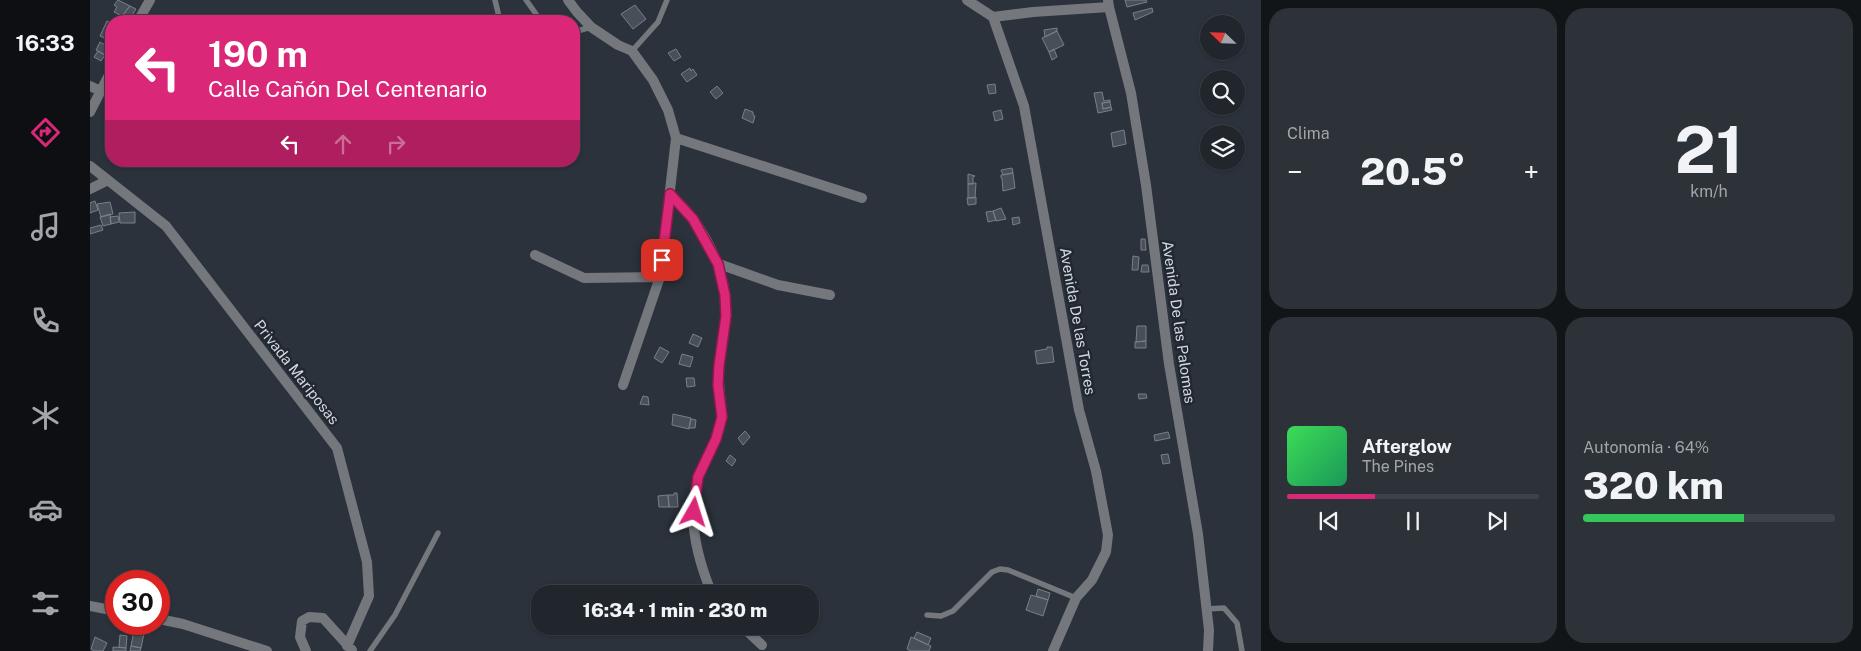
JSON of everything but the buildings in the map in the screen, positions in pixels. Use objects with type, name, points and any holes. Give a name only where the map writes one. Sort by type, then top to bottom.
[{"type":"street","points":[[141,15],[150,0]]},
{"type":"street","points":[[568,0],[592,27],[618,45],[632,51],[653,80],[668,110],[676,138],[660,277],[624,385]]},
{"type":"street","points":[[967,0],[993,17],[1108,3]]},
{"type":"street","name":"Avenida De las Palomas","points":[[1108,3],[1134,112],[1146,185],[1169,364],[1198,534],[1209,630],[1208,651]]},
{"type":"street","name":"Avenida De las Torres","points":[[993,17],[1024,106],[1079,410],[1096,471],[1108,535],[1106,552],[1092,580],[1076,598],[1053,651]]},
{"type":"street","points":[[90,112],[105,83]]},
{"type":"street","points":[[90,86],[101,91]]},
{"type":"street","points":[[676,138],[862,198]]},
{"type":"street","name":"Privada Mariposas","points":[[90,166],[166,226],[337,448],[367,562],[368,596],[350,649]]},
{"type":"street","points":[[90,188],[108,180]]},
{"type":"street","points":[[670,194],[693,219],[718,264],[725,295],[726,316],[718,385],[722,417],[716,439],[698,477],[694,499],[694,525],[708,585]]},
{"type":"street","points":[[535,255],[584,278],[660,277]]},
{"type":"street","points":[[718,264],[778,285],[830,295]]},
{"type":"street","points":[[90,606],[105,609]]},
{"type":"street","points":[[306,651],[300,637],[302,621],[310,617],[323,618],[350,649]]},
{"type":"street","points":[[170,621],[267,651]]},
{"type":"street","points":[[751,635],[762,645]]},
{"type":"lane","points":[[495,0],[499,15]]},
{"type":"lane","points":[[526,0],[537,15]]},
{"type":"lane","points":[[632,51],[658,22],[667,0]]},
{"type":"lane","points":[[580,30],[592,27]]},
{"type":"lane","points":[[370,651],[395,615],[438,533]]},
{"type":"lane","points":[[927,615],[941,616],[953,611],[992,572],[1000,569],[1008,570],[1076,598]]},
{"type":"lane","points":[[1206,608],[1224,608],[1237,623],[1242,651]]},
{"type":"route","points":[[662,260],[670,194],[693,219],[718,264],[725,295],[726,316],[718,385],[722,417],[716,439],[698,477],[694,512]]}]
